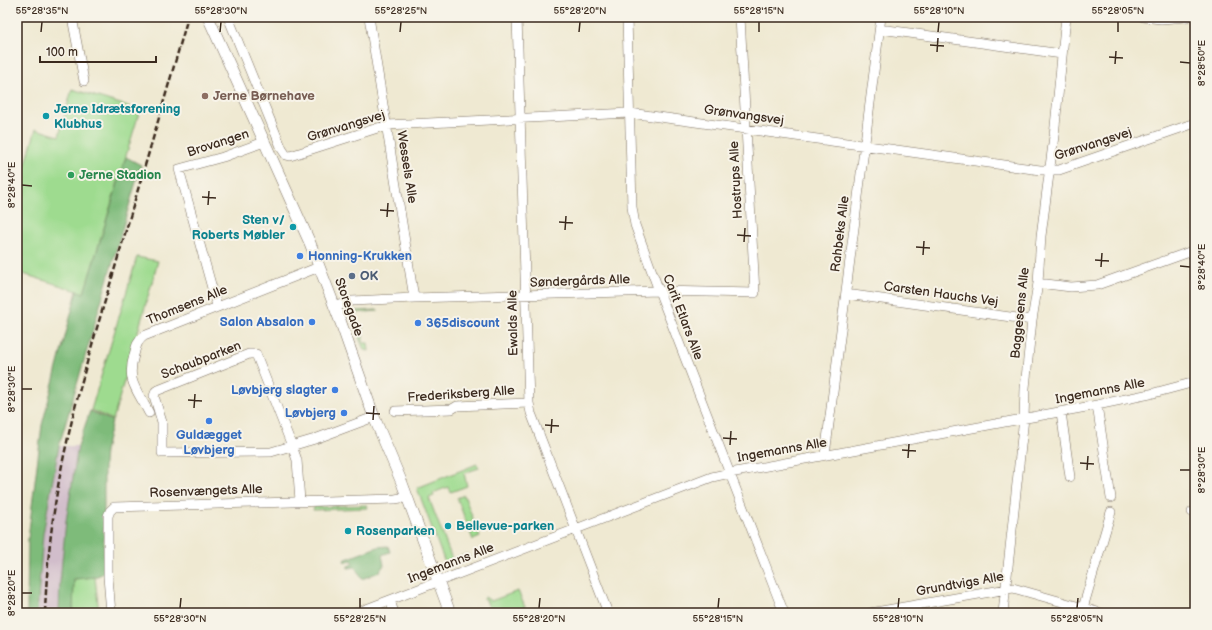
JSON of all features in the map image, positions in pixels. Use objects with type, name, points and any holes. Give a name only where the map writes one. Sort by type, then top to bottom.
[{"type":"street","points":[[72,17],[84,81]]},
{"type":"street","name":"Storegade","points":[[208,17],[320,267],[374,417],[407,497],[450,613]]},
{"type":"street","name":"Grønvangsvej","points":[[228,17],[282,149],[286,155],[292,156],[387,125],[630,112],[1049,170],[1063,170],[1195,123]]},
{"type":"street","name":"Wessels Alle","points":[[369,17],[414,298]]},
{"type":"street","name":"Ewalds Alle","points":[[517,17],[529,403],[531,413],[608,613]]},
{"type":"street","name":"Carit Etlars Alle","points":[[627,17],[632,207],[635,225],[659,292],[784,613]]},
{"type":"street","name":"Hostrups Alle","points":[[740,17],[755,293]]},
{"type":"street","name":"Rahbeks Alle","points":[[825,455],[881,17]]},
{"type":"street","name":"Baggesens Alle","points":[[1002,613],[1024,418],[1025,388],[1032,320],[1038,283],[1039,259],[1054,136],[1066,17]]},
{"type":"street","points":[[1143,17],[1161,19],[1187,17]]},
{"type":"street","points":[[880,29],[1062,54]]},
{"type":"street","name":"Brovangen","points":[[217,306],[179,169],[223,157],[264,142]]},
{"type":"street","points":[[1038,283],[1071,286],[1097,285],[1195,250]]},
{"type":"street","name":"Thomsens Alle","points":[[149,413],[134,386],[131,376],[132,362],[140,339],[217,306],[320,267]]},
{"type":"street","name":"Søndergårds Alle","points":[[334,306],[352,301],[414,298],[659,292],[755,293]]},
{"type":"street","name":"Carsten Hauchs Vej","points":[[846,294],[1032,320]]},
{"type":"street","name":"Schaubparken","points":[[300,501],[296,460],[292,446],[256,354],[249,354],[156,391],[154,396],[162,422],[162,452],[271,452],[292,446],[374,417]]},
{"type":"street","name":"Ingemanns Alle","points":[[356,613],[712,477],[730,472],[1061,412],[1150,394],[1195,382]]},
{"type":"street","name":"Frederiksberg Alle","points":[[395,411],[452,409],[457,406],[529,403]]},
{"type":"street","points":[[1097,405],[1111,498]]},
{"type":"street","points":[[1061,412],[1070,477]]},
{"type":"street","name":"Rosenvængets Alle","points":[[111,613],[108,577],[108,516],[114,507],[395,499],[407,497]]},
{"type":"street","points":[[1083,608],[1111,512]]},
{"type":"street","name":"Grundtvigs Alle","points":[[870,613],[1013,588],[1101,613]]},
{"type":"street","points":[[390,600],[394,613]]},
{"type":"shaded area","points":[[59,446],[78,446],[66,521],[60,582],[59,613],[37,613],[43,534]]},
{"type":"green space","name":"Jerne Stadion","points":[[72,89],[140,110],[84,293],[17,272],[17,193],[36,129],[59,136]]},
{"type":"green space","points":[[126,157],[141,165],[59,446],[43,534],[37,613],[17,613],[27,612],[28,538],[42,425],[77,291],[84,293]]},
{"type":"green space","points":[[137,257],[158,261],[113,420],[91,410]]},
{"type":"green space","points":[[378,310],[356,313],[357,327],[363,327],[363,343],[368,343],[369,351],[364,350],[350,314],[352,311]]},
{"type":"green space","points":[[90,411],[112,421],[105,451],[104,464],[104,573],[95,577],[74,579],[73,613],[59,613],[60,582],[66,521],[78,446]]},
{"type":"green space","points":[[477,464],[479,468],[464,473],[467,486],[451,492],[448,487],[433,493],[434,496],[429,498],[452,559],[468,554],[470,559],[451,566],[445,563],[417,488]]},
{"type":"green space","points":[[464,495],[480,537],[473,540],[457,498]]},
{"type":"green space","points":[[367,505],[368,508],[313,510],[314,507]]},
{"type":"green space","points":[[388,546],[390,552],[382,555],[384,565],[379,572],[362,579],[355,567],[348,568],[348,566],[353,564],[352,560],[345,562],[344,560],[377,547]]},
{"type":"green space","points":[[95,577],[99,613],[73,613],[74,579]]},
{"type":"green space","points":[[518,591],[525,607],[509,613],[491,613],[486,600],[483,599],[485,597],[491,601]]},
{"type":"railway","points":[[45,613],[47,570],[55,506],[62,463],[72,421],[93,341],[188,17]]},
{"type":"place","name":"Jerne Børnehave","points":[[205,96]]},
{"type":"place","name":"Jerne Idrætsforening Klubhus","points":[[46,116]]},
{"type":"place","name":"Jerne Stadion","points":[[71,175]]},
{"type":"place","name":"Sten v/ Roberts Møbler","points":[[293,227]]},
{"type":"place","name":"Honning-Krukken","points":[[300,256]]},
{"type":"place","name":"OK","points":[[352,276]]},
{"type":"place","name":"Salon Absalon","points":[[312,322]]},
{"type":"place","name":"365discount","points":[[418,323]]},
{"type":"place","name":"Løvbjerg slagter","points":[[335,390]]},
{"type":"place","name":"Løvbjerg","points":[[344,413]]},
{"type":"place","name":"Guldægget Løvbjerg","points":[[209,421]]},
{"type":"place","name":"Bellevue-parken","points":[[448,526]]},
{"type":"place","name":"Rosenparken","points":[[348,531]]}]
